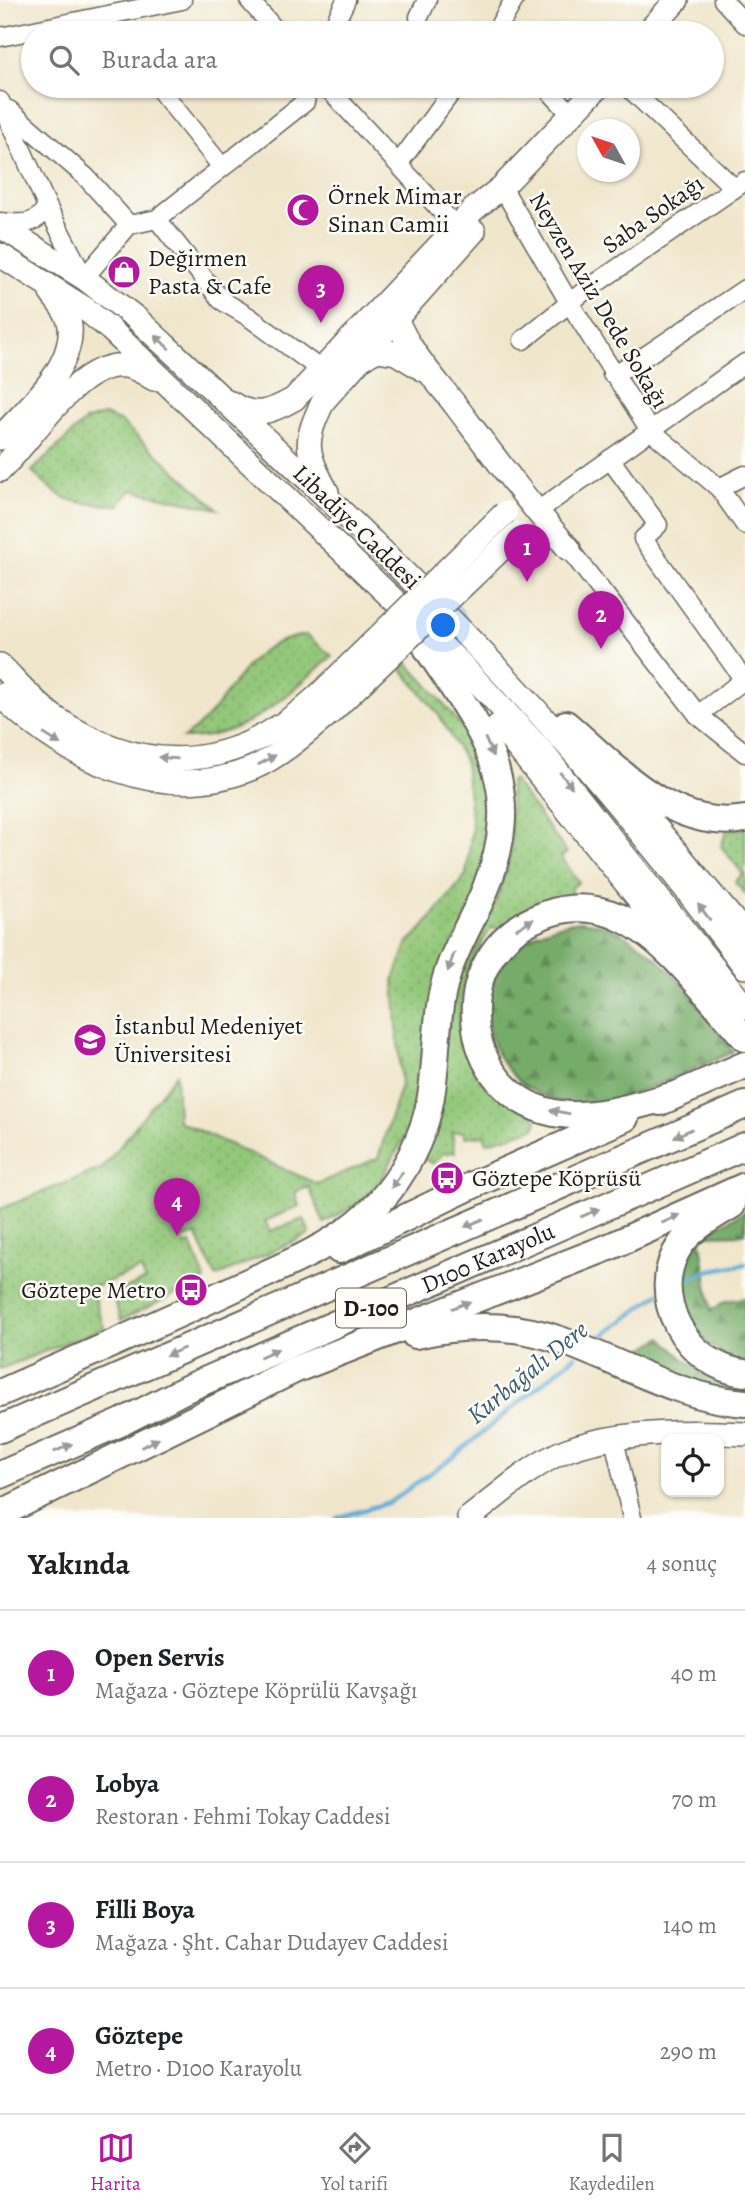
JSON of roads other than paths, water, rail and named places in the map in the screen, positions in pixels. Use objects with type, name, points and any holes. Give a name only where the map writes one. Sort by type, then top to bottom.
[{"type":"highway","points":[[0,1392],[302,1257],[357,1223],[386,1196],[404,1170],[423,1129],[430,1105],[438,1011],[445,981],[468,920],[487,887],[499,849],[503,821],[503,794],[496,762],[482,733],[428,648]]},
{"type":"highway","points":[[566,724],[663,803],[700,818],[745,819]]},
{"type":"highway","points":[[675,1095],[613,1112],[570,1115],[545,1110],[510,1091],[495,1075],[484,1055],[475,1014],[475,990],[494,950],[510,933],[534,918],[557,910],[578,907],[608,913],[648,932],[745,1037]]},
{"type":"highway","points":[[217,1297],[301,1269],[475,1184],[745,1065]]},
{"type":"highway","name":"D100 Karayolu","points":[[0,1429],[745,1105]]},
{"type":"highway","name":"D100 Karayolu","points":[[0,1475],[120,1423],[186,1389],[745,1146]]},
{"type":"highway","points":[[120,1423],[169,1411],[294,1370],[609,1247],[745,1186]]},
{"type":"highway","points":[[745,1196],[681,1244],[669,1281],[669,1303],[675,1323],[685,1340],[717,1365],[745,1373]]},
{"type":"highway","points":[[328,1356],[434,1331],[496,1326],[547,1336],[694,1394],[745,1403]]},
{"type":"highway","points":[[0,1514],[157,1440],[294,1370]]},
{"type":"main road","points":[[657,21],[674,1]]},
{"type":"main road","points":[[212,388],[240,408],[254,413],[271,413],[294,399],[457,228],[502,187],[587,98]]},
{"type":"main road","points":[[337,510],[310,460],[306,444],[324,400],[483,220],[502,187]]},
{"type":"main road","name":"Libadiye Caddesi","points":[[0,224],[83,278],[136,318],[212,388],[460,630],[575,754],[676,875],[745,967]]},
{"type":"main road","name":"Libadiye Caddesi","points":[[0,255],[111,330],[460,663],[540,749],[745,1007]]},
{"type":"main road","points":[[0,438],[56,372],[69,348],[68,316],[43,282]]},
{"type":"main road","points":[[391,297],[396,321],[437,381],[535,500]]},
{"type":"main road","points":[[416,298],[416,328],[569,549]]},
{"type":"main road","points":[[359,361],[377,350],[396,353],[410,359],[437,381]]},
{"type":"main road","points":[[0,470],[62,400],[95,372],[129,366],[180,393]]},
{"type":"main road","points":[[0,695],[29,724],[74,753],[125,774],[153,779],[219,777],[252,768],[277,754],[505,513],[535,500]]},
{"type":"main road","points":[[0,665],[52,715],[115,748],[166,758],[195,760],[234,751],[297,715],[324,704],[518,533],[535,500]]},
{"type":"main road","points":[[330,539],[514,743],[650,912],[745,1037]]},
{"type":"main road","points":[[460,630],[566,724],[640,806],[745,934]]},
{"type":"main road","points":[[470,1518],[528,1474],[567,1450],[614,1439],[710,1432],[745,1434]]},
{"type":"street","points":[[82,21],[182,0]]},
{"type":"street","points":[[249,0],[267,21]]},
{"type":"street","points":[[336,21],[346,0]]},
{"type":"street","points":[[419,17],[427,0]]},
{"type":"street","points":[[502,21],[514,0]]},
{"type":"street","points":[[723,0],[745,24]]},
{"type":"street","points":[[103,17],[106,21]]},
{"type":"street","points":[[0,37],[21,33]]},
{"type":"street","points":[[0,83],[2,103],[47,206],[83,278],[129,225],[156,219],[305,102],[306,98]]},
{"type":"street","points":[[167,98],[222,167]]},
{"type":"street","points":[[337,98],[457,228]]},
{"type":"street","points":[[399,163],[447,98]]},
{"type":"street","points":[[556,98],[571,114]]},
{"type":"street","points":[[641,98],[739,184]]},
{"type":"street","points":[[2,103],[86,177],[129,225]]},
{"type":"street","name":"Saba Sokağı","points":[[523,340],[739,184]]},
{"type":"street","name":"Neyzen Aziz Dede Sokağı","points":[[502,187],[612,374],[649,429],[719,488],[745,525]]},
{"type":"street","points":[[0,224],[26,224],[41,218],[47,206]]},
{"type":"street","points":[[156,219],[220,300],[249,317],[321,370]]},
{"type":"street","points":[[612,374],[635,363],[745,289]]},
{"type":"street","points":[[535,500],[610,459],[745,363]]},
{"type":"street","points":[[610,459],[658,525],[643,539],[744,679],[698,715]]},
{"type":"street","points":[[719,488],[745,475]]},
{"type":"street","points":[[569,549],[698,715],[745,753]]},
{"type":"street","points":[[614,1439],[632,1518]]},
{"type":"waterway","name":"Kurbağalı Dere","points":[[679,1283],[706,1271],[745,1264]]},
{"type":"waterway","name":"Kurbağalı Dere","points":[[593,1343],[659,1294]]},
{"type":"waterway","name":"Kurbağalı Dere","points":[[337,1518],[390,1502],[453,1457],[575,1356]]},
{"type":"place","name":"Örnek Mimar Sinan Camii","points":[[303,210]]},
{"type":"place","name":"Değirmen Pasta & Cafe","points":[[124,272]]},
{"type":"place","name":"Filli Boya","points":[[321,323]]},
{"type":"place","name":"Open Servis","points":[[527,582]]},
{"type":"place","name":"Lobya","points":[[601,649]]},
{"type":"place","name":"İstanbul Medeniyet Üniversitesi","points":[[90,1040]]},
{"type":"place","name":"Göztepe Köprüsü","points":[[447,1178]]},
{"type":"place","name":"Göztepe","points":[[177,1236]]},
{"type":"place","name":"Göztepe Metro","points":[[191,1290]]}]
